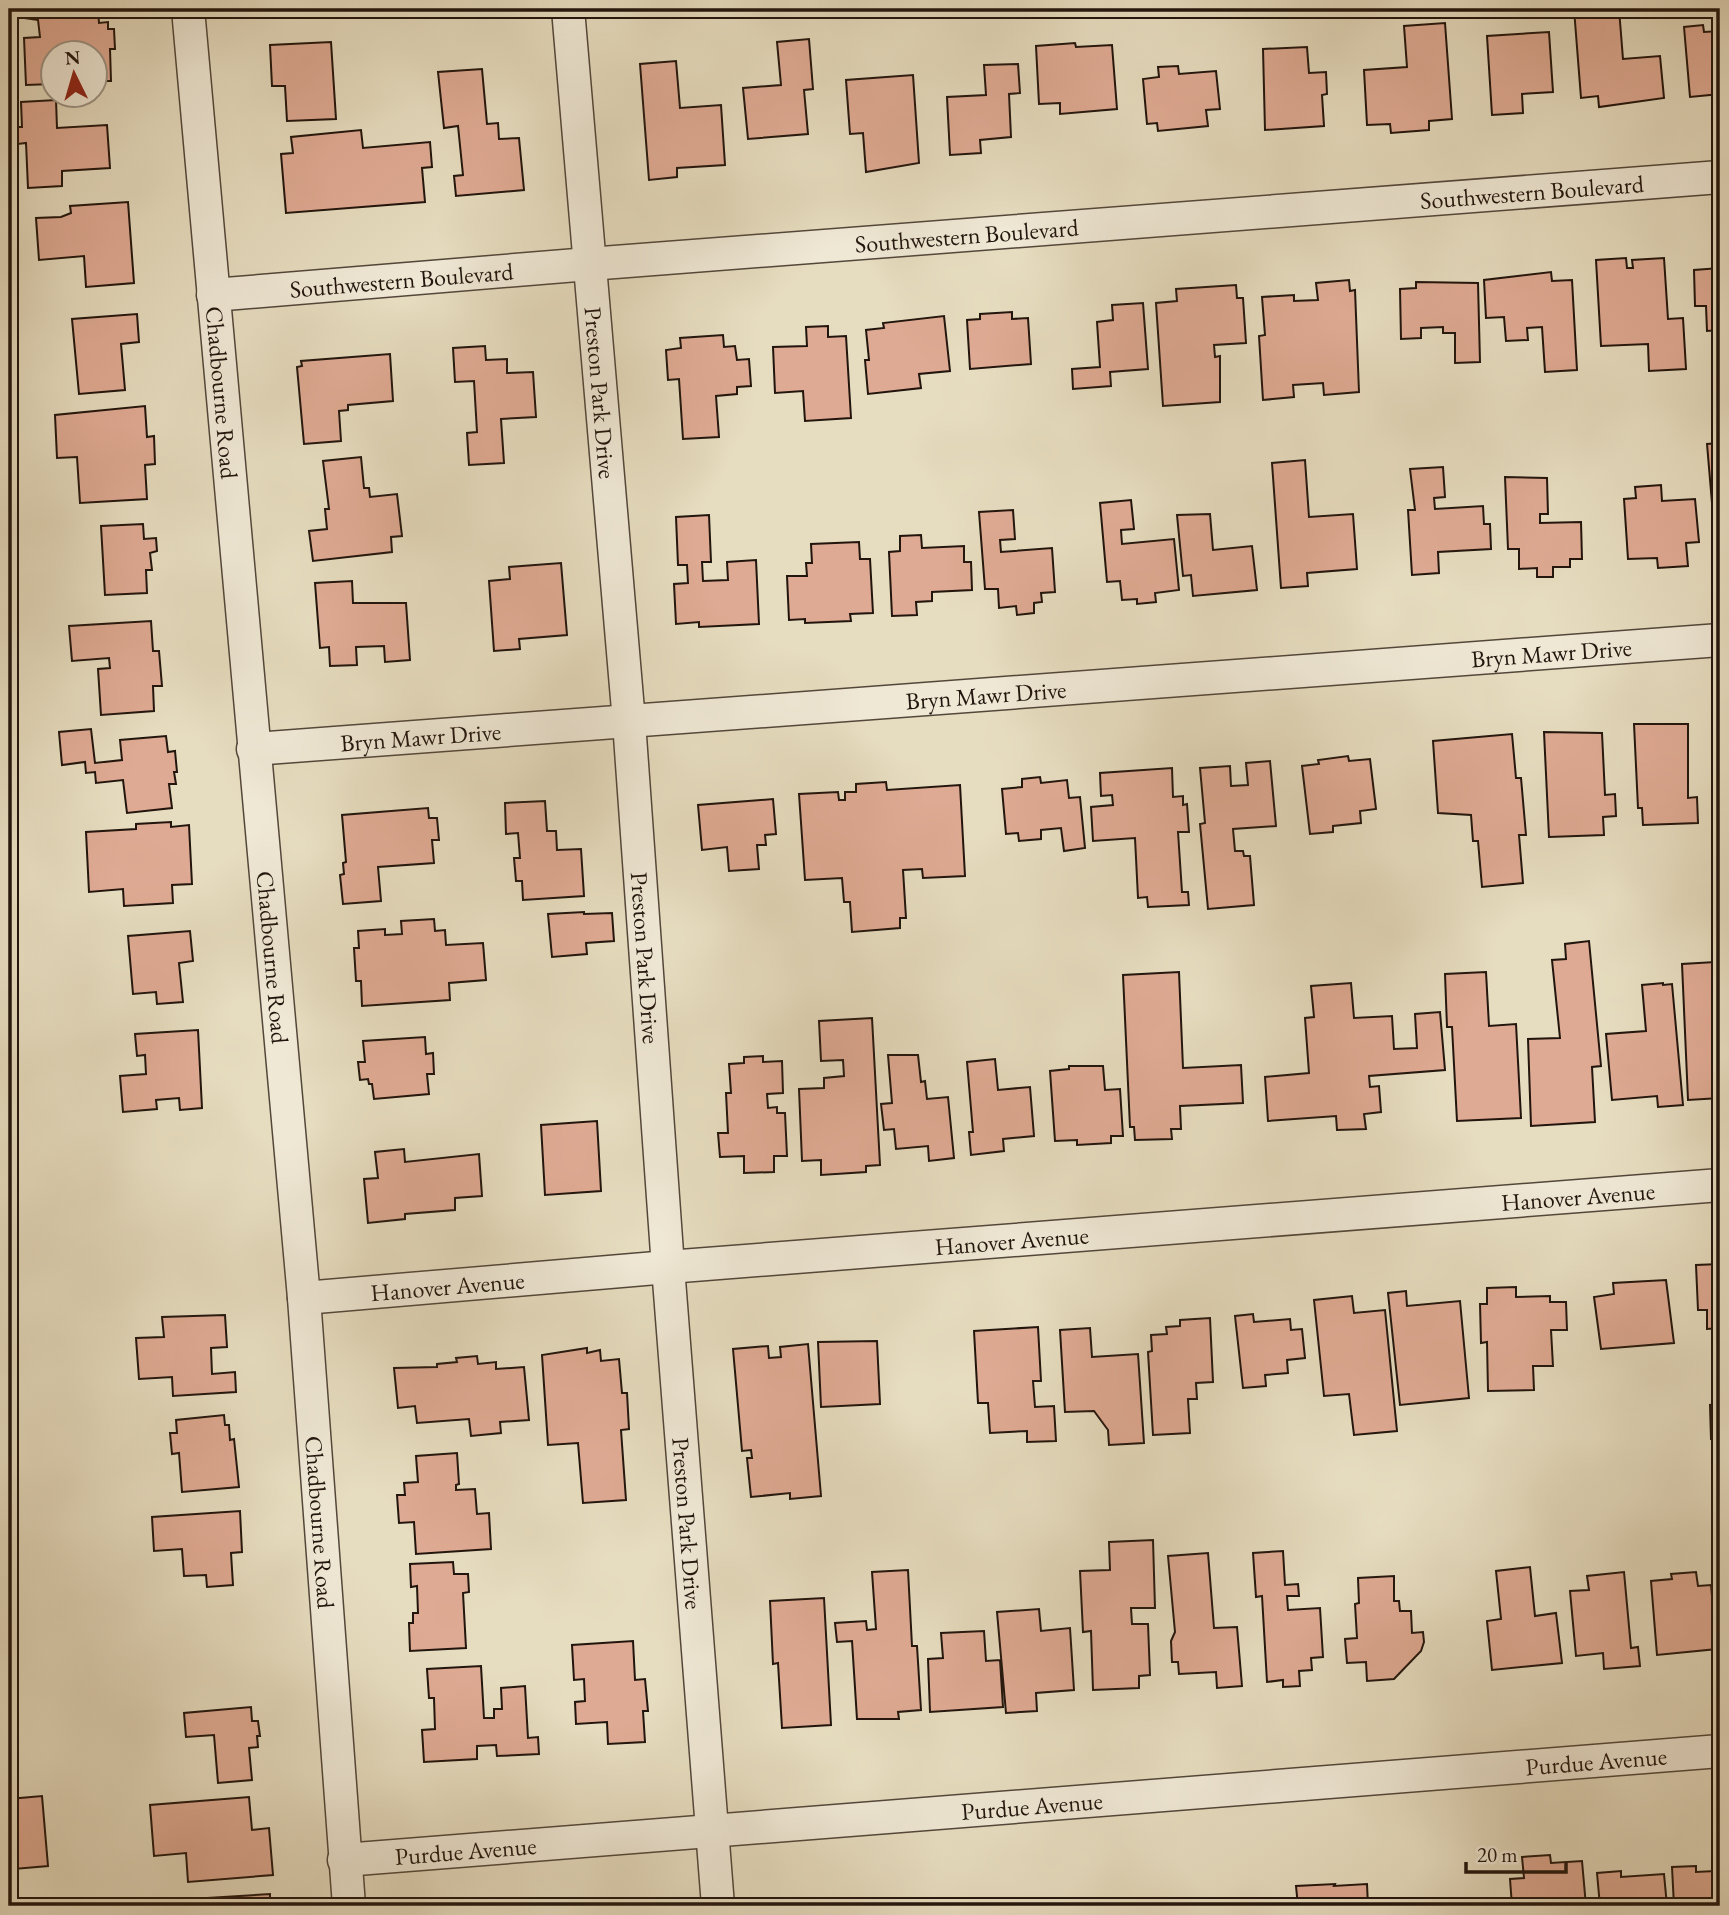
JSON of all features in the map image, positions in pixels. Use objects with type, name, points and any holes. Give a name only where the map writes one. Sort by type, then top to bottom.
[{"type":"street","name":"Chadbourne Road","points":[[188,9],[304,1298],[349,1906]]},
{"type":"street","name":"Preston Park Drive","points":[[568,9],[629,722],[718,1906]]},
{"type":"street","name":"Southwestern Boulevard","points":[[213,295],[1720,177]]},
{"type":"street","name":"Bryn Mawr Drive","points":[[253,749],[1720,640]]},
{"type":"street","name":"Hanover Avenue","points":[[304,1298],[1720,1185]]},
{"type":"street","name":"Purdue Avenue","points":[[344,1860],[1720,1751]]},
{"type":"building","points":[[17,9],[98,9],[99,23],[108,22],[108,29],[114,29],[115,49],[110,49],[111,81],[108,81],[108,38],[38,38],[38,85],[26,85],[24,38],[40,37],[38,20],[17,17]]},
{"type":"building","points":[[266,9],[322,9],[266,14]]},
{"type":"building","points":[[1574,9],[1619,9],[1623,59],[1660,56],[1664,98],[1599,107],[1598,96],[1581,98]]},
{"type":"building","points":[[1445,23],[1452,119],[1429,121],[1429,130],[1391,133],[1390,124],[1367,125],[1364,70],[1407,67],[1404,26]]},
{"type":"building","points":[[1703,25],[1704,32],[1720,31],[1720,94],[1690,97],[1684,27]]},
{"type":"building","points":[[1549,32],[1553,92],[1522,94],[1523,113],[1492,115],[1487,36]]},
{"type":"building","points":[[809,39],[813,89],[804,90],[808,134],[748,139],[743,88],[781,85],[777,42]]},
{"type":"building","points":[[331,42],[336,119],[287,121],[285,86],[272,86],[270,45]]},
{"type":"building","points":[[1075,43],[1076,47],[1112,45],[1117,109],[1060,114],[1060,103],[1039,104],[1036,46]]},
{"type":"building","points":[[1307,47],[1309,73],[1326,72],[1327,94],[1322,95],[1324,126],[1265,130],[1263,49]]},
{"type":"building","points":[[676,61],[680,108],[721,105],[725,165],[677,168],[677,177],[649,180],[640,64]]},
{"type":"building","points":[[1018,64],[1020,93],[1009,94],[1011,137],[980,140],[981,153],[950,155],[947,97],[986,95],[984,65]]},
{"type":"building","points":[[1178,66],[1179,74],[1216,71],[1220,109],[1206,110],[1208,126],[1158,131],[1157,123],[1147,124],[1143,79],[1159,77],[1158,67]]},
{"type":"building","points":[[482,69],[487,124],[498,123],[499,139],[519,138],[524,190],[456,196],[454,176],[463,175],[458,126],[444,128],[438,72]]},
{"type":"building","points":[[913,75],[919,163],[866,172],[863,133],[850,134],[846,80]]},
{"type":"building","points":[[38,101],[38,108],[56,108],[57,128],[107,125],[110,168],[62,171],[62,186],[28,188],[26,143],[18,144],[17,127],[22,127],[21,102]]},
{"type":"building","points":[[361,130],[363,148],[430,142],[432,167],[422,168],[425,202],[286,213],[281,154],[293,153],[291,137]]},
{"type":"building","points":[[128,202],[134,283],[86,287],[84,256],[39,260],[36,218],[61,217],[71,213],[70,206]]},
{"type":"building","points":[[1626,258],[1627,268],[1633,268],[1632,260],[1664,258],[1668,319],[1683,318],[1686,369],[1649,371],[1648,344],[1601,346],[1596,260]]},
{"type":"building","points":[[1720,268],[1720,330],[1707,331],[1706,306],[1695,306],[1694,270]]},
{"type":"building","points":[[1551,272],[1552,281],[1572,280],[1577,370],[1545,372],[1542,327],[1527,328],[1528,340],[1506,341],[1504,317],[1486,318],[1484,280]]},
{"type":"building","points":[[1349,280],[1350,291],[1355,290],[1359,392],[1324,395],[1323,383],[1293,385],[1294,397],[1263,400],[1259,336],[1265,335],[1262,297],[1294,295],[1294,301],[1318,300],[1316,283]]},
{"type":"building","points":[[1416,282],[1478,283],[1480,362],[1455,363],[1455,333],[1443,333],[1443,327],[1421,328],[1421,338],[1401,339],[1400,289],[1416,288]]},
{"type":"building","points":[[1236,285],[1237,298],[1243,298],[1246,343],[1214,345],[1215,357],[1220,356],[1220,402],[1163,406],[1156,303],[1177,301],[1176,289]]},
{"type":"building","points":[[1143,303],[1148,369],[1110,372],[1111,386],[1073,389],[1072,369],[1100,367],[1097,322],[1113,320],[1112,305]]},
{"type":"building","points":[[1012,312],[1012,319],[1028,318],[1031,364],[970,369],[967,320],[980,319],[980,314]]},
{"type":"building","points":[[137,314],[139,342],[121,344],[125,390],[79,394],[72,319]]},
{"type":"building","points":[[944,316],[950,371],[919,374],[921,388],[868,394],[866,330],[884,328],[883,323]]},
{"type":"building","points":[[828,326],[828,337],[846,336],[851,418],[805,421],[803,391],[775,393],[773,347],[807,346],[806,327]]},
{"type":"building","points":[[723,335],[724,347],[735,346],[737,360],[749,359],[751,386],[737,387],[737,394],[716,396],[719,437],[683,439],[679,379],[668,380],[666,350],[681,348],[680,338]]},
{"type":"building","points":[[485,346],[486,360],[507,359],[507,373],[533,372],[536,417],[501,419],[504,463],[469,465],[467,433],[477,432],[474,381],[455,382],[453,348]]},
{"type":"building","points":[[390,354],[393,401],[348,405],[348,410],[339,411],[341,441],[304,444],[297,367],[302,366],[301,361]]},
{"type":"building","points":[[145,406],[147,437],[154,436],[155,464],[145,465],[147,499],[80,503],[77,457],[57,458],[55,415]]},
{"type":"building","points":[[1720,443],[1720,549],[1716,550],[1707,444]]},
{"type":"building","points":[[361,457],[364,488],[369,488],[370,497],[397,494],[402,536],[391,537],[392,552],[313,561],[309,531],[327,529],[325,509],[329,509],[323,461]]},
{"type":"building","points":[[1305,460],[1309,517],[1353,514],[1357,569],[1307,573],[1308,586],[1281,588],[1272,463]]},
{"type":"building","points":[[1443,467],[1445,497],[1434,498],[1435,509],[1483,506],[1484,524],[1490,524],[1491,549],[1438,552],[1439,573],[1412,575],[1408,510],[1415,510],[1410,469]]},
{"type":"building","points":[[1505,477],[1547,478],[1548,514],[1540,514],[1540,523],[1581,522],[1582,559],[1570,559],[1570,567],[1553,567],[1553,577],[1537,577],[1537,568],[1519,569],[1519,549],[1508,549]]},
{"type":"building","points":[[1661,485],[1662,501],[1695,499],[1699,542],[1686,543],[1688,566],[1658,568],[1657,558],[1628,559],[1624,499],[1636,498],[1635,487]]},
{"type":"building","points":[[1131,500],[1134,529],[1121,530],[1122,544],[1174,539],[1179,590],[1155,593],[1156,602],[1137,604],[1137,599],[1122,600],[1120,581],[1107,582],[1100,503]]},
{"type":"building","points":[[1013,510],[1015,539],[1000,540],[1001,552],[1052,548],[1055,592],[1041,593],[1042,602],[1034,603],[1034,613],[1017,615],[1016,606],[999,608],[998,589],[985,589],[979,512]]},
{"type":"building","points":[[1210,514],[1213,550],[1252,546],[1257,590],[1193,596],[1191,575],[1183,576],[1177,515]]},
{"type":"building","points":[[709,515],[711,562],[702,562],[703,581],[728,580],[727,562],[756,560],[759,624],[699,627],[699,622],[676,624],[674,584],[688,583],[687,565],[678,565],[676,517]]},
{"type":"building","points":[[143,524],[144,539],[156,538],[157,551],[150,553],[152,570],[146,570],[147,593],[105,595],[101,526]]},
{"type":"building","points":[[921,535],[922,548],[964,546],[964,562],[971,562],[972,590],[932,592],[932,601],[916,602],[917,615],[892,616],[889,552],[900,551],[900,536]]},
{"type":"building","points":[[859,542],[860,559],[870,559],[873,613],[850,614],[851,621],[805,623],[805,619],[789,620],[787,576],[807,576],[806,563],[812,563],[811,544]]},
{"type":"building","points":[[561,563],[567,635],[519,639],[520,649],[494,651],[489,581],[510,579],[509,567]]},
{"type":"building","points":[[352,581],[353,603],[406,603],[410,660],[385,662],[384,646],[356,647],[357,665],[330,666],[329,647],[320,648],[315,583]]},
{"type":"building","points":[[151,621],[153,651],[159,651],[162,686],[153,686],[154,711],[101,715],[98,669],[110,668],[109,658],[72,661],[69,626]]},
{"type":"building","points":[[1634,724],[1688,724],[1688,798],[1697,797],[1698,823],[1643,825],[1642,808],[1638,808]]},
{"type":"building","points":[[91,729],[95,763],[122,760],[120,740],[166,736],[168,752],[175,751],[177,772],[174,772],[176,784],[169,784],[172,808],[127,813],[123,780],[96,783],[95,772],[86,773],[85,762],[62,765],[59,732]]},
{"type":"building","points":[[1713,731],[1720,731],[1720,783],[1719,772],[1715,772]]},
{"type":"building","points":[[1544,732],[1602,733],[1605,795],[1615,794],[1616,816],[1603,817],[1604,835],[1549,837]]},
{"type":"building","points":[[1512,734],[1516,778],[1521,778],[1526,835],[1519,835],[1523,883],[1482,887],[1478,841],[1473,841],[1471,815],[1438,813],[1433,741]]},
{"type":"building","points":[[1348,756],[1349,761],[1370,759],[1376,809],[1360,811],[1361,823],[1333,826],[1333,832],[1310,834],[1302,766],[1319,764],[1318,760]]},
{"type":"building","points":[[1270,761],[1276,826],[1233,829],[1235,851],[1243,851],[1244,856],[1250,856],[1254,905],[1208,909],[1200,824],[1205,823],[1200,768],[1230,766],[1231,786],[1248,785],[1246,763]]},
{"type":"building","points":[[1172,768],[1173,797],[1183,796],[1183,805],[1187,804],[1189,832],[1178,832],[1182,892],[1188,892],[1189,905],[1148,907],[1147,897],[1138,898],[1135,838],[1093,841],[1091,807],[1113,805],[1112,795],[1101,796],[1100,773]]},
{"type":"building","points":[[1040,777],[1041,783],[1067,780],[1069,798],[1080,797],[1085,848],[1064,851],[1061,828],[1041,830],[1041,839],[1019,841],[1018,833],[1006,834],[1002,789],[1022,787],[1022,779]]},
{"type":"building","points":[[886,782],[887,790],[960,785],[965,876],[923,878],[922,869],[903,870],[906,918],[900,918],[900,928],[852,932],[850,902],[844,902],[842,878],[805,880],[799,794],[838,792],[839,800],[845,800],[845,792],[856,792],[856,784]]},
{"type":"building","points":[[773,799],[776,834],[765,835],[766,845],[757,845],[759,869],[729,871],[727,847],[702,850],[698,805]]},
{"type":"building","points":[[545,801],[547,831],[556,831],[557,850],[581,849],[584,896],[523,900],[522,881],[516,881],[514,858],[520,858],[518,833],[506,834],[505,803]]},
{"type":"building","points":[[428,808],[429,818],[437,818],[439,840],[432,840],[434,863],[378,867],[381,901],[343,904],[340,875],[344,874],[343,863],[346,862],[342,815]]},
{"type":"building","points":[[171,822],[171,827],[189,825],[192,884],[172,885],[173,903],[124,906],[123,889],[89,892],[86,832],[136,829],[136,824]]},
{"type":"building","points":[[612,913],[614,941],[586,943],[587,954],[552,957],[548,914]]},
{"type":"building","points":[[434,919],[435,931],[445,930],[446,945],[483,943],[486,980],[449,983],[450,1000],[362,1006],[361,981],[356,981],[354,948],[359,948],[358,931],[385,929],[385,935],[402,934],[401,921]]},
{"type":"building","points":[[190,931],[193,961],[179,963],[183,1002],[157,1004],[156,992],[133,994],[128,936]]},
{"type":"building","points":[[1589,941],[1601,1066],[1592,1067],[1595,1122],[1531,1126],[1528,1039],[1560,1038],[1552,960],[1566,959],[1565,944]]},
{"type":"building","points":[[1715,962],[1717,1005],[1720,1005],[1720,1098],[1688,1100],[1682,964]]},
{"type":"building","points":[[1179,972],[1183,1068],[1241,1065],[1243,1103],[1180,1106],[1181,1129],[1171,1129],[1172,1139],[1135,1140],[1134,1127],[1130,1127],[1123,975]]},
{"type":"building","points":[[1486,972],[1489,1026],[1516,1024],[1521,1118],[1457,1121],[1452,1027],[1447,1027],[1445,974]]},
{"type":"building","points":[[1351,983],[1354,1018],[1392,1016],[1394,1049],[1417,1048],[1415,1014],[1440,1012],[1445,1070],[1369,1076],[1370,1087],[1379,1086],[1381,1112],[1364,1114],[1366,1129],[1337,1130],[1336,1116],[1268,1121],[1265,1077],[1309,1073],[1305,1018],[1314,1017],[1311,986]]},
{"type":"building","points":[[1672,984],[1683,1105],[1658,1107],[1657,1096],[1612,1100],[1606,1034],[1646,1031],[1642,985]]},
{"type":"building","points":[[872,1018],[880,1165],[866,1166],[866,1172],[821,1175],[821,1160],[802,1161],[799,1089],[824,1088],[824,1078],[844,1076],[843,1060],[821,1061],[819,1021]]},
{"type":"building","points":[[198,1030],[202,1108],[180,1110],[179,1098],[156,1100],[157,1109],[123,1112],[120,1076],[146,1074],[145,1055],[137,1056],[135,1034]]},
{"type":"building","points":[[425,1037],[426,1054],[433,1053],[434,1074],[427,1074],[429,1094],[374,1099],[372,1084],[369,1084],[368,1079],[360,1080],[358,1062],[365,1062],[363,1041]]},
{"type":"building","points":[[888,1055],[918,1055],[921,1082],[925,1081],[927,1099],[948,1097],[954,1158],[929,1161],[928,1146],[896,1149],[894,1129],[884,1130],[881,1104],[892,1103]]},
{"type":"building","points":[[763,1056],[763,1062],[782,1061],[783,1093],[767,1094],[768,1108],[777,1107],[777,1113],[785,1113],[787,1156],[774,1156],[774,1172],[744,1173],[744,1156],[720,1157],[718,1133],[728,1133],[726,1093],[731,1093],[729,1064],[744,1063],[744,1057]]},
{"type":"building","points":[[995,1059],[998,1090],[1030,1087],[1034,1136],[1003,1139],[1004,1151],[971,1155],[969,1132],[973,1132],[967,1062]]},
{"type":"building","points":[[1069,1066],[1103,1066],[1105,1090],[1120,1089],[1123,1136],[1111,1136],[1111,1143],[1077,1145],[1077,1140],[1055,1141],[1050,1071],[1069,1069]]},
{"type":"building","points":[[597,1121],[601,1191],[545,1195],[541,1125]]},
{"type":"building","points":[[404,1149],[405,1162],[479,1154],[482,1196],[455,1198],[455,1210],[405,1214],[405,1219],[368,1223],[364,1179],[378,1178],[375,1152]]},
{"type":"building","points":[[1720,1264],[1720,1328],[1707,1329],[1707,1310],[1698,1310],[1696,1265]]},
{"type":"building","points":[[1666,1280],[1674,1343],[1601,1349],[1594,1297],[1614,1294],[1613,1283]]},
{"type":"building","points":[[1516,1287],[1516,1297],[1550,1296],[1550,1302],[1566,1302],[1567,1330],[1551,1330],[1553,1366],[1533,1366],[1534,1390],[1488,1391],[1487,1342],[1481,1343],[1480,1304],[1487,1304],[1487,1288]]},
{"type":"building","points":[[1406,1291],[1407,1306],[1460,1301],[1469,1398],[1400,1405],[1388,1293]]},
{"type":"building","points":[[1352,1296],[1354,1313],[1385,1310],[1397,1431],[1354,1435],[1349,1394],[1324,1396],[1314,1300]]},
{"type":"building","points":[[1253,1314],[1254,1322],[1290,1319],[1291,1330],[1302,1329],[1305,1358],[1287,1360],[1288,1373],[1265,1375],[1266,1386],[1243,1388],[1235,1316]]},
{"type":"building","points":[[225,1315],[227,1347],[211,1348],[212,1374],[235,1372],[236,1392],[173,1396],[172,1377],[139,1379],[136,1338],[164,1337],[162,1317]]},
{"type":"building","points":[[1210,1318],[1213,1382],[1196,1383],[1197,1399],[1188,1399],[1190,1433],[1153,1435],[1148,1352],[1152,1351],[1151,1335],[1167,1334],[1166,1327],[1180,1326],[1180,1320]]},
{"type":"building","points":[[1038,1327],[1041,1381],[1033,1381],[1035,1407],[1054,1406],[1056,1441],[1027,1442],[1027,1431],[990,1433],[988,1403],[978,1403],[974,1331]]},
{"type":"building","points":[[1090,1328],[1092,1357],[1138,1354],[1144,1443],[1109,1445],[1108,1430],[1094,1411],[1065,1412],[1060,1330]]},
{"type":"building","points":[[877,1341],[880,1404],[821,1407],[818,1342]]},
{"type":"building","points":[[808,1344],[821,1496],[790,1499],[790,1493],[751,1497],[747,1458],[752,1458],[751,1450],[742,1451],[733,1349],[768,1346],[769,1358],[781,1357],[780,1347]]},
{"type":"building","points":[[587,1348],[587,1353],[600,1350],[601,1361],[619,1359],[622,1393],[627,1393],[629,1429],[621,1430],[626,1500],[583,1503],[578,1443],[548,1445],[542,1355]]},
{"type":"building","points":[[477,1356],[478,1364],[496,1362],[496,1369],[524,1367],[529,1420],[500,1422],[501,1433],[471,1436],[469,1419],[417,1423],[415,1406],[398,1408],[394,1368],[437,1367],[437,1364],[457,1362],[456,1358]]},
{"type":"building","points":[[1720,1404],[1720,1438],[1711,1439],[1710,1405]]},
{"type":"building","points":[[224,1415],[225,1425],[229,1425],[230,1440],[234,1439],[239,1487],[182,1492],[179,1453],[172,1454],[170,1433],[177,1433],[176,1420]]},
{"type":"building","points":[[457,1453],[459,1484],[456,1485],[456,1490],[475,1489],[477,1514],[489,1513],[491,1549],[416,1554],[414,1522],[399,1523],[397,1495],[405,1495],[404,1483],[418,1482],[416,1456]]},
{"type":"building","points":[[240,1511],[242,1552],[231,1553],[233,1585],[207,1587],[206,1575],[184,1576],[182,1549],[154,1551],[152,1517]]},
{"type":"building","points":[[1153,1540],[1155,1608],[1131,1608],[1132,1624],[1148,1624],[1150,1675],[1139,1676],[1139,1688],[1093,1690],[1091,1631],[1083,1632],[1080,1571],[1110,1570],[1109,1542]]},
{"type":"building","points":[[1283,1551],[1285,1585],[1298,1584],[1299,1596],[1287,1596],[1288,1610],[1320,1608],[1323,1657],[1311,1658],[1312,1670],[1299,1671],[1300,1686],[1283,1687],[1283,1680],[1267,1682],[1262,1596],[1256,1597],[1253,1553]]},
{"type":"building","points":[[1208,1553],[1214,1628],[1237,1627],[1242,1686],[1217,1688],[1216,1672],[1179,1674],[1178,1662],[1172,1662],[1171,1641],[1175,1632],[1168,1556]]},
{"type":"building","points":[[453,1562],[454,1574],[468,1574],[469,1592],[463,1593],[466,1648],[410,1651],[409,1623],[413,1623],[413,1613],[418,1613],[417,1586],[411,1587],[410,1564]]},
{"type":"building","points":[[1530,1567],[1535,1616],[1556,1613],[1562,1663],[1492,1670],[1487,1621],[1501,1619],[1496,1571]]},
{"type":"building","points":[[908,1570],[912,1646],[917,1646],[921,1710],[898,1712],[899,1719],[857,1719],[852,1641],[837,1642],[835,1623],[866,1621],[867,1630],[876,1629],[872,1572]]},
{"type":"building","points":[[1624,1572],[1631,1648],[1638,1647],[1640,1666],[1604,1669],[1603,1653],[1576,1656],[1570,1591],[1589,1590],[1587,1576]]},
{"type":"building","points":[[1696,1572],[1698,1586],[1711,1585],[1717,1649],[1657,1655],[1651,1581],[1672,1579],[1671,1574]]},
{"type":"building","points":[[1394,1576],[1394,1601],[1399,1601],[1400,1611],[1411,1611],[1412,1633],[1423,1632],[1424,1642],[1421,1651],[1394,1679],[1367,1681],[1366,1662],[1347,1663],[1345,1639],[1357,1638],[1355,1604],[1359,1603],[1358,1578]]},
{"type":"building","points":[[824,1598],[831,1725],[782,1728],[778,1663],[773,1664],[770,1601]]},
{"type":"building","points":[[1039,1609],[1041,1631],[1070,1628],[1074,1690],[1036,1693],[1037,1711],[1006,1713],[997,1612]]},
{"type":"building","points":[[984,1631],[986,1661],[1000,1660],[1003,1707],[930,1712],[928,1659],[943,1658],[941,1633]]},
{"type":"building","points":[[633,1641],[635,1680],[645,1679],[648,1711],[643,1711],[645,1742],[608,1744],[607,1722],[576,1724],[575,1702],[585,1701],[584,1679],[574,1680],[572,1645]]},
{"type":"building","points":[[481,1666],[484,1718],[494,1718],[494,1709],[502,1709],[501,1688],[525,1686],[528,1738],[538,1737],[539,1754],[497,1756],[496,1745],[477,1746],[477,1759],[424,1762],[422,1730],[435,1729],[434,1698],[429,1698],[427,1669]]},
{"type":"building","points":[[251,1707],[252,1721],[258,1721],[260,1736],[257,1736],[258,1747],[249,1748],[252,1780],[218,1783],[214,1735],[186,1737],[184,1713]]},
{"type":"building","points":[[42,1796],[48,1866],[14,1869],[13,1860],[9,1860],[9,1799]]},
{"type":"building","points":[[249,1797],[252,1830],[269,1828],[273,1875],[188,1882],[186,1853],[154,1856],[150,1805]]},
{"type":"building","points":[[1550,1855],[1551,1863],[1582,1861],[1586,1906],[1512,1906],[1510,1879],[1524,1878],[1522,1857]]},
{"type":"building","points":[[1696,1866],[1696,1872],[1715,1871],[1715,1876],[1720,1876],[1720,1906],[1674,1906],[1672,1867]]},
{"type":"building","points":[[1621,1871],[1621,1877],[1664,1874],[1667,1906],[1600,1906],[1597,1873]]},
{"type":"building","points":[[1335,1884],[1334,1886],[1367,1884],[1368,1906],[1298,1906],[1296,1886]]},
{"type":"building","points":[[270,1894],[270,1906],[208,1906],[208,1898]]}]
